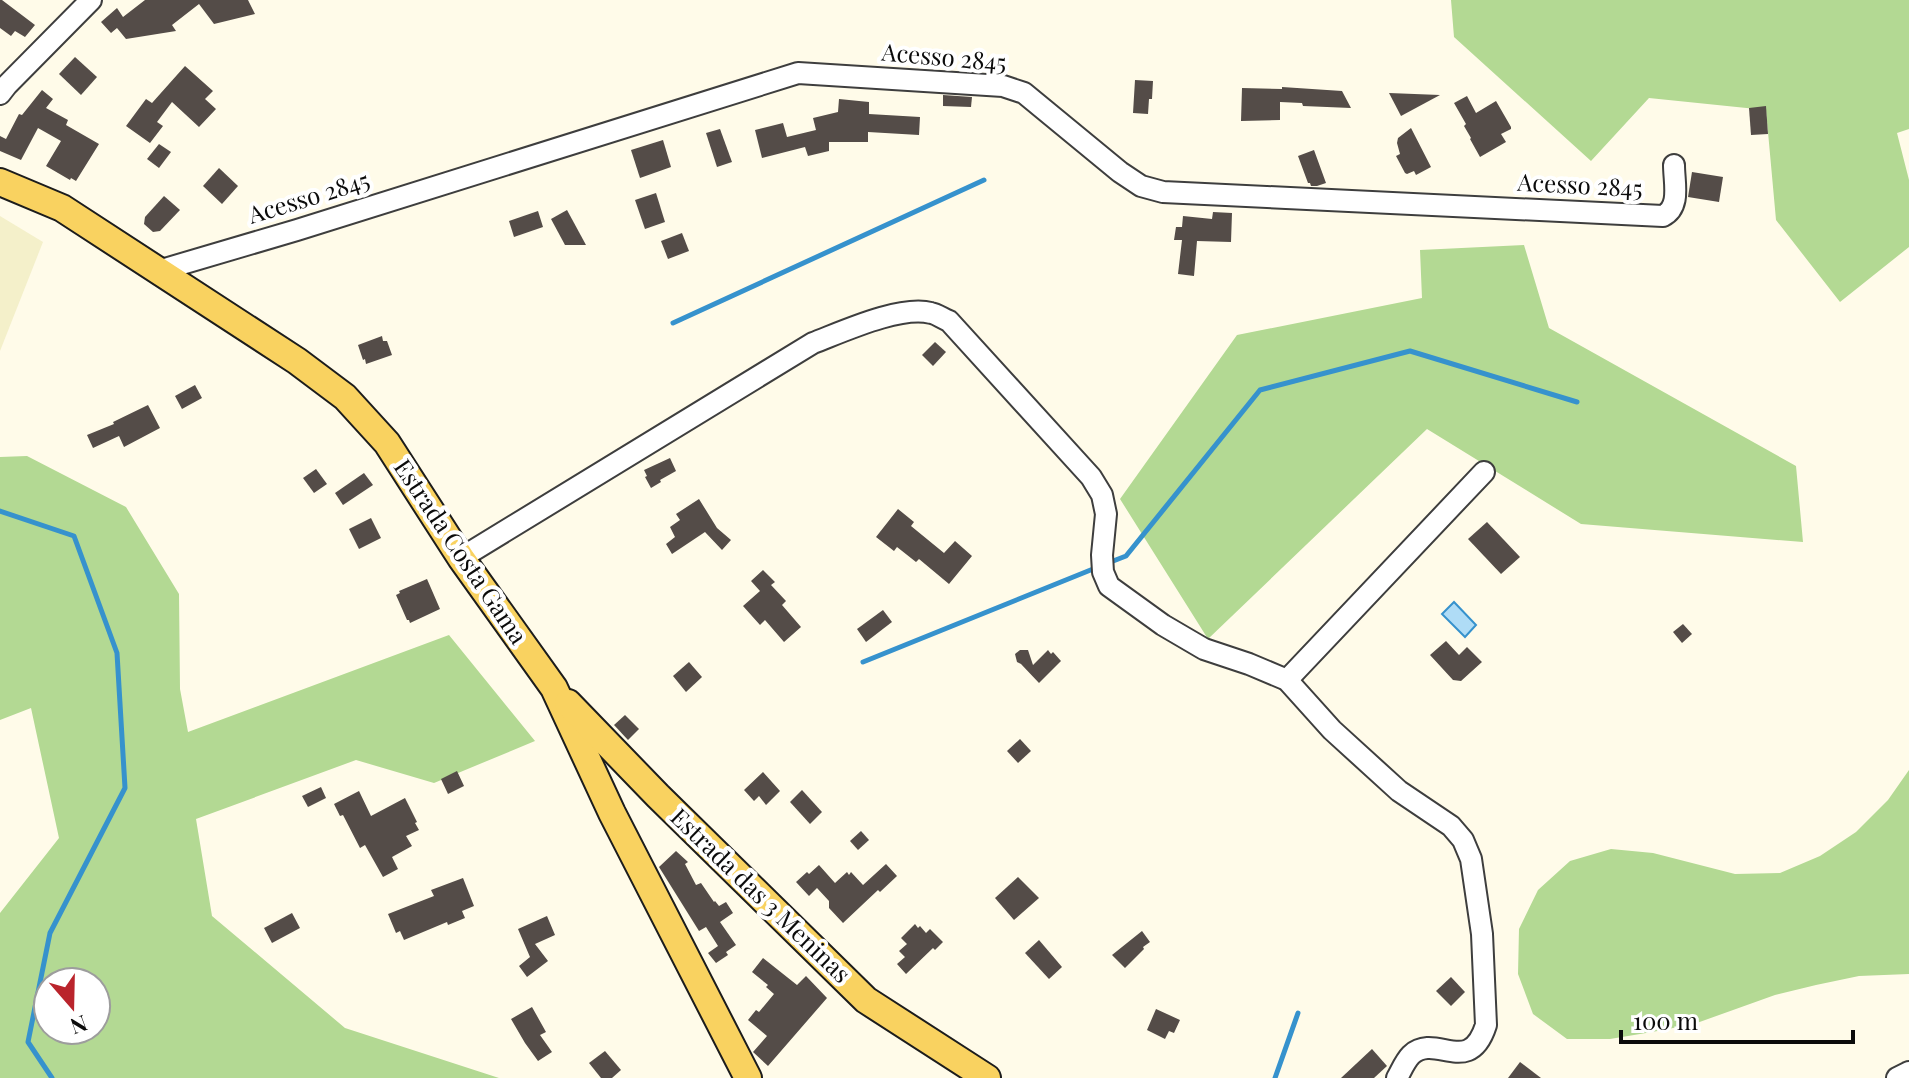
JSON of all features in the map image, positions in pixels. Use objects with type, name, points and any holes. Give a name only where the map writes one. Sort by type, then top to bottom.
[{"type":"main road","name":"Estrada Costa Gama","points":[[0,182],[62,208],[297,361],[345,397],[387,443],[461,558],[554,688],[612,813],[748,1078]]},
{"type":"main road","name":"Estrada das 3 Meninas","points":[[554,688],[658,796],[866,1000],[987,1078]]},
{"type":"main road","points":[[612,813],[642,798],[658,796]]},
{"type":"street","points":[[0,94],[91,0]]},
{"type":"street","name":"Acesso 2845","points":[[158,271],[798,73],[1003,86],[1024,93],[1130,179],[1141,186],[1163,192],[1663,216],[1671,212],[1675,203],[1674,165]]},
{"type":"street","points":[[461,558],[813,343],[866,322],[910,312],[931,313],[949,321],[1091,477],[1102,495],[1106,514],[1103,572],[1109,586],[1163,625],[1204,649],[1287,680],[1332,730],[1399,791],[1451,826],[1463,840],[1471,859],[1482,934],[1486,1025],[1482,1039],[1473,1050],[1417,1051],[1409,1056],[1397,1078]]},
{"type":"street","points":[[1287,680],[1484,472]]},
{"type":"street","points":[[1897,1078],[1909,1072]]},
{"type":"shaded area","points":[[0,216],[43,242],[0,351]]},
{"type":"green space","points":[[1451,0],[1909,0],[1909,129],[1897,133],[1909,180],[1909,247],[1840,302],[1776,220],[1766,110],[1649,98],[1591,161],[1454,37]]},
{"type":"green space","points":[[1524,245],[1549,328],[1796,466],[1803,542],[1581,524],[1427,429],[1208,639],[1120,499],[1237,335],[1422,298],[1420,250]]},
{"type":"green space","points":[[27,456],[126,507],[179,594],[180,689],[188,732],[449,635],[535,741],[434,783],[356,760],[196,819],[212,916],[345,1028],[499,1078],[0,1078],[0,913],[59,838],[31,708],[0,720],[0,457]]},
{"type":"green space","points":[[1909,770],[1909,974],[1859,976],[1816,985],[1775,995],[1694,1024],[1610,1039],[1567,1039],[1533,1014],[1518,974],[1519,929],[1538,890],[1570,861],[1611,849],[1653,853],[1735,874],[1780,873],[1820,856],[1856,832],[1888,800]]},
{"type":"water","points":[[1454,602],[1476,625],[1465,637],[1442,614]]},
{"type":"building","points":[[0,0],[35,25],[25,37],[15,31],[11,36],[0,28]]},
{"type":"building","points":[[145,0],[248,0],[255,14],[214,24],[199,4],[172,25],[176,31],[126,39],[117,28],[111,33],[101,22],[117,8],[123,17]]},
{"type":"building","points":[[75,57],[97,77],[81,95],[59,74]]},
{"type":"building","points":[[185,66],[213,91],[205,99],[216,109],[199,127],[172,102],[157,122],[163,126],[150,143],[126,126],[146,99],[152,103]]},
{"type":"building","points":[[1135,80],[1153,81],[1148,114],[1133,113]]},
{"type":"building","points":[[1242,88],[1342,91],[1351,108],[1280,102],[1280,120],[1241,121]]},
{"type":"building","points":[[42,90],[53,99],[46,108],[68,120],[66,125],[99,144],[76,181],[46,166],[61,141],[38,128],[21,160],[0,151],[0,136],[6,139],[19,114],[22,115]]},
{"type":"building","points":[[1389,93],[1440,95],[1401,116]]},
{"type":"building","points":[[943,95],[972,97],[971,107],[943,106]]},
{"type":"building","points":[[1467,96],[1476,113],[1496,101],[1511,127],[1501,134],[1506,142],[1480,157],[1454,103]]},
{"type":"building","points":[[839,99],[869,102],[869,114],[920,117],[919,135],[868,132],[868,142],[829,142],[829,151],[808,156],[805,147],[762,158],[755,130],[783,123],[787,137],[816,130],[813,118],[838,112]]},
{"type":"building","points":[[1766,106],[1768,134],[1751,135],[1749,108]]},
{"type":"building","points":[[1411,128],[1431,167],[1416,175],[1414,171],[1405,173],[1396,156],[1400,154],[1398,138]]},
{"type":"building","points":[[720,129],[732,162],[717,167],[706,133]]},
{"type":"building","points":[[663,140],[671,167],[640,178],[631,150]]},
{"type":"building","points":[[159,144],[171,152],[159,168],[147,159]]},
{"type":"building","points":[[1314,150],[1326,183],[1311,186],[1298,156]]},
{"type":"building","points":[[219,168],[238,186],[222,204],[203,186]]},
{"type":"building","points":[[1692,172],[1723,177],[1719,202],[1688,197]]},
{"type":"building","points":[[656,193],[665,222],[645,229],[635,200]]},
{"type":"building","points":[[164,196],[180,210],[160,231],[153,232],[144,224],[145,217]]},
{"type":"building","points":[[567,210],[586,245],[565,245],[551,219]]},
{"type":"building","points":[[538,211],[543,227],[514,237],[509,221]]},
{"type":"building","points":[[1213,212],[1232,213],[1231,242],[1197,241],[1194,276],[1178,274],[1182,240],[1174,240],[1176,227],[1182,227],[1183,216],[1212,219]]},
{"type":"building","points":[[682,233],[689,251],[668,259],[661,241]]},
{"type":"building","points":[[382,336],[392,355],[366,364],[358,345]]},
{"type":"building","points":[[935,342],[946,352],[933,366],[922,355]]},
{"type":"building","points":[[195,385],[202,398],[182,409],[175,396]]},
{"type":"building","points":[[148,405],[160,428],[124,447],[119,436],[93,448],[87,435]]},
{"type":"building","points":[[670,458],[676,471],[651,488],[644,470]]},
{"type":"building","points":[[316,469],[327,484],[314,493],[303,478]]},
{"type":"building","points":[[364,473],[373,485],[343,505],[335,493]]},
{"type":"building","points":[[699,499],[717,528],[731,540],[722,550],[705,532],[672,554],[666,544],[675,537],[670,527],[680,520],[676,514]]},
{"type":"building","points":[[898,509],[914,522],[911,526],[944,553],[955,541],[972,556],[949,584],[919,559],[916,562],[897,547],[894,551],[876,537]]},
{"type":"building","points":[[371,518],[381,538],[359,549],[349,529]]},
{"type":"building","points":[[1487,522],[1520,557],[1501,574],[1468,539]]},
{"type":"building","points":[[763,570],[775,582],[771,585],[786,601],[782,605],[801,627],[784,642],[765,620],[760,625],[743,606],[760,591],[751,581]]},
{"type":"building","points":[[427,579],[440,609],[410,623],[396,595]]},
{"type":"building","points":[[883,610],[892,622],[866,642],[857,629]]},
{"type":"building","points":[[1683,624],[1692,634],[1682,643],[1673,632]]},
{"type":"building","points":[[1446,641],[1459,655],[1467,647],[1482,662],[1461,681],[1453,680],[1430,655]]},
{"type":"building","points":[[1028,650],[1033,665],[1048,650],[1061,661],[1039,683],[1017,662],[1015,654]]},
{"type":"building","points":[[689,662],[702,677],[686,692],[673,676]]},
{"type":"building","points":[[625,715],[639,729],[628,740],[614,725]]},
{"type":"building","points":[[1020,739],[1031,751],[1018,763],[1007,751]]},
{"type":"building","points":[[457,771],[464,786],[448,794],[441,779]]},
{"type":"building","points":[[763,772],[780,791],[766,805],[759,796],[754,801],[744,790]]},
{"type":"building","points":[[321,787],[326,798],[308,807],[302,796]]},
{"type":"building","points":[[802,790],[822,812],[810,824],[790,802]]},
{"type":"building","points":[[359,791],[371,816],[405,798],[417,822],[419,830],[406,836],[412,846],[392,857],[398,869],[383,877],[365,845],[360,848],[334,804]]},
{"type":"building","points":[[861,831],[869,840],[858,850],[850,841]]},
{"type":"building","points":[[676,851],[688,862],[685,864],[696,885],[701,883],[714,902],[719,906],[726,902],[733,913],[720,922],[736,945],[716,963],[708,953],[718,946],[706,927],[699,931],[659,867]]},
{"type":"building","points":[[886,864],[897,876],[843,923],[817,888],[809,896],[796,882],[819,865],[835,883],[851,872],[863,885]]},
{"type":"building","points":[[1018,877],[1039,898],[1014,920],[995,898]]},
{"type":"building","points":[[463,878],[474,906],[462,911],[465,918],[404,940],[400,931],[396,933],[388,914],[434,896],[431,890]]},
{"type":"building","points":[[292,913],[300,928],[272,943],[264,928]]},
{"type":"building","points":[[547,916],[555,935],[535,944],[548,961],[527,977],[519,966],[530,957],[518,929]]},
{"type":"building","points":[[915,924],[926,933],[930,929],[943,942],[906,974],[897,964],[905,957],[899,951],[907,944],[901,938]]},
{"type":"building","points":[[1142,931],[1150,942],[1125,968],[1112,955]]},
{"type":"building","points":[[1039,940],[1062,967],[1049,979],[1025,953]]},
{"type":"building","points":[[763,958],[797,985],[806,976],[827,998],[768,1066],[753,1052],[767,1036],[748,1020],[774,994],[752,972]]},
{"type":"building","points":[[1451,977],[1465,992],[1451,1006],[1436,991]]},
{"type":"building","points":[[532,1007],[546,1032],[540,1035],[552,1052],[538,1061],[511,1019]]},
{"type":"building","points":[[1156,1009],[1180,1020],[1174,1033],[1169,1031],[1165,1039],[1147,1030]]},
{"type":"building","points":[[1372,1049],[1387,1066],[1374,1078],[1341,1078]]},
{"type":"building","points":[[605,1051],[621,1070],[612,1078],[601,1078],[589,1063]]},
{"type":"building","points":[[1520,1062],[1541,1078],[1508,1078]]},
{"type":"waterway","points":[[673,323],[984,180]]},
{"type":"waterway","points":[[1108,563],[1126,556],[1260,390],[1410,351],[1577,402]]},
{"type":"waterway","points":[[0,511],[74,536],[117,653],[125,788],[50,933],[28,1042],[52,1078]]},
{"type":"waterway","points":[[863,662],[1098,567]]},
{"type":"waterway","points":[[1275,1078],[1298,1013]]}]
